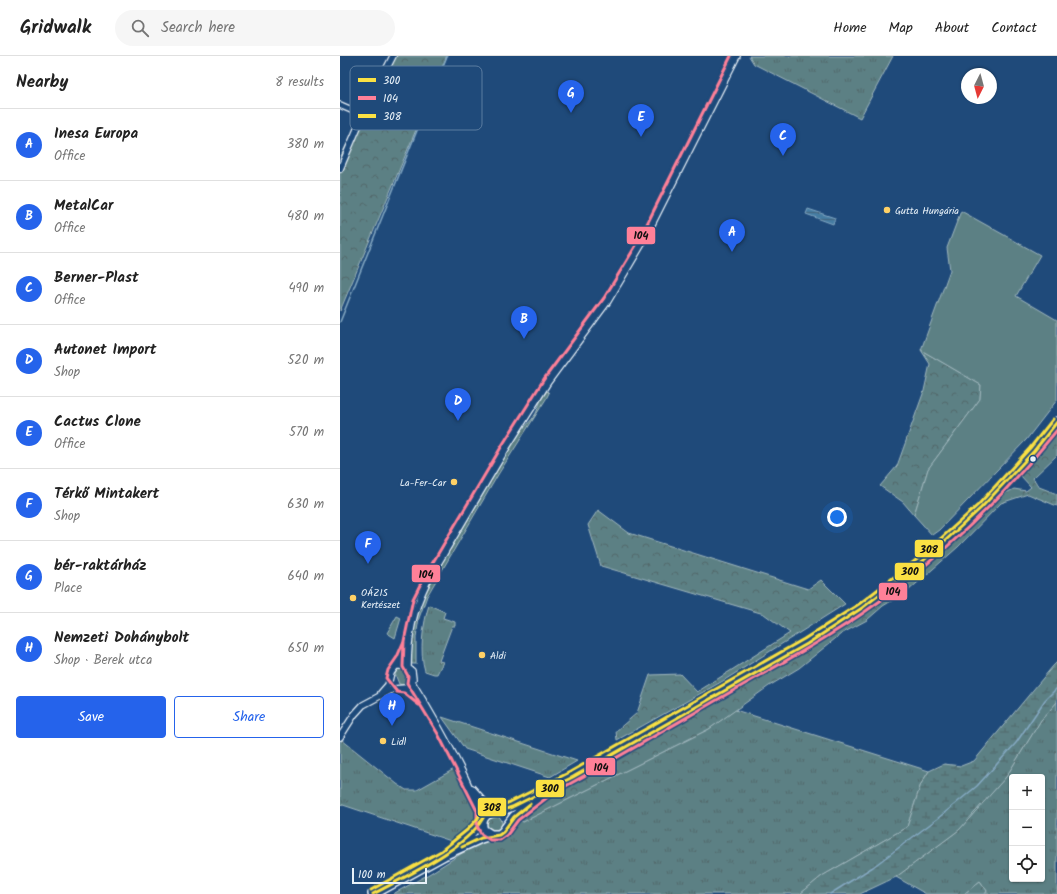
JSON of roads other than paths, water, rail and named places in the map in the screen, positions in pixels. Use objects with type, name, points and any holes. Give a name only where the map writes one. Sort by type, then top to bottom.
[{"type":"main road","points":[[444,855],[470,834],[489,812],[512,807],[550,789],[633,744],[831,628],[872,601],[916,567],[967,522],[1029,457],[1057,422]]},
{"type":"main road","points":[[372,894],[444,855],[482,838],[491,835],[499,835],[514,817],[550,789]]},
{"type":"main road","points":[[496,811],[504,817],[506,825],[505,829]]},
{"type":"main road","points":[[482,819],[483,830],[491,835]]},
{"type":"street","points":[[389,66],[394,56]]},
{"type":"street","points":[[482,819],[482,810],[470,786],[442,732],[412,682],[413,675],[408,667],[409,642],[418,600],[427,582],[507,447],[548,382],[608,301],[642,244],[737,56]]},
{"type":"street","points":[[340,104],[350,108]]},
{"type":"street","points":[[340,169],[357,130]]},
{"type":"street","points":[[378,696],[388,685],[393,669],[398,665],[409,642]]},
{"type":"street","points":[[398,665],[408,667]]},
{"type":"street","points":[[391,677],[392,681],[414,693],[428,707]]},
{"type":"street","points":[[340,737],[354,715],[364,705],[378,696],[393,689],[403,688],[412,682]]},
{"type":"street","points":[[470,786],[496,811]]},
{"type":"water","points":[[808,209],[835,218],[833,224],[806,214]]},
{"type":"waterway","points":[[443,66],[447,56]]},
{"type":"waterway","points":[[340,322],[417,130]]},
{"type":"waterway","points":[[830,894],[873,867],[937,819],[977,786],[1016,743],[1045,700],[1057,688]]},
{"type":"place","name":"bér-raktárház","points":[[571,113]]},
{"type":"place","name":"Cactus Clone","points":[[641,137]]},
{"type":"place","name":"Berner-Plast","points":[[783,156]]},
{"type":"place","name":"Gutta Hungária","points":[[887,210]]},
{"type":"place","name":"Inesa Europa","points":[[732,252]]},
{"type":"place","name":"MetalCar","points":[[524,339]]},
{"type":"place","name":"Autonet Import","points":[[458,421]]},
{"type":"place","name":"La-Fer-Car","points":[[454,482]]},
{"type":"place","name":"Térkő Mintakert","points":[[368,564]]},
{"type":"place","name":"OÁZIS Kertészet","points":[[353,598]]},
{"type":"place","name":"Aldi","points":[[482,655]]},
{"type":"place","name":"Nemzeti Dohánybolt","points":[[392,726]]},
{"type":"place","name":"Lidl","points":[[383,741]]}]
